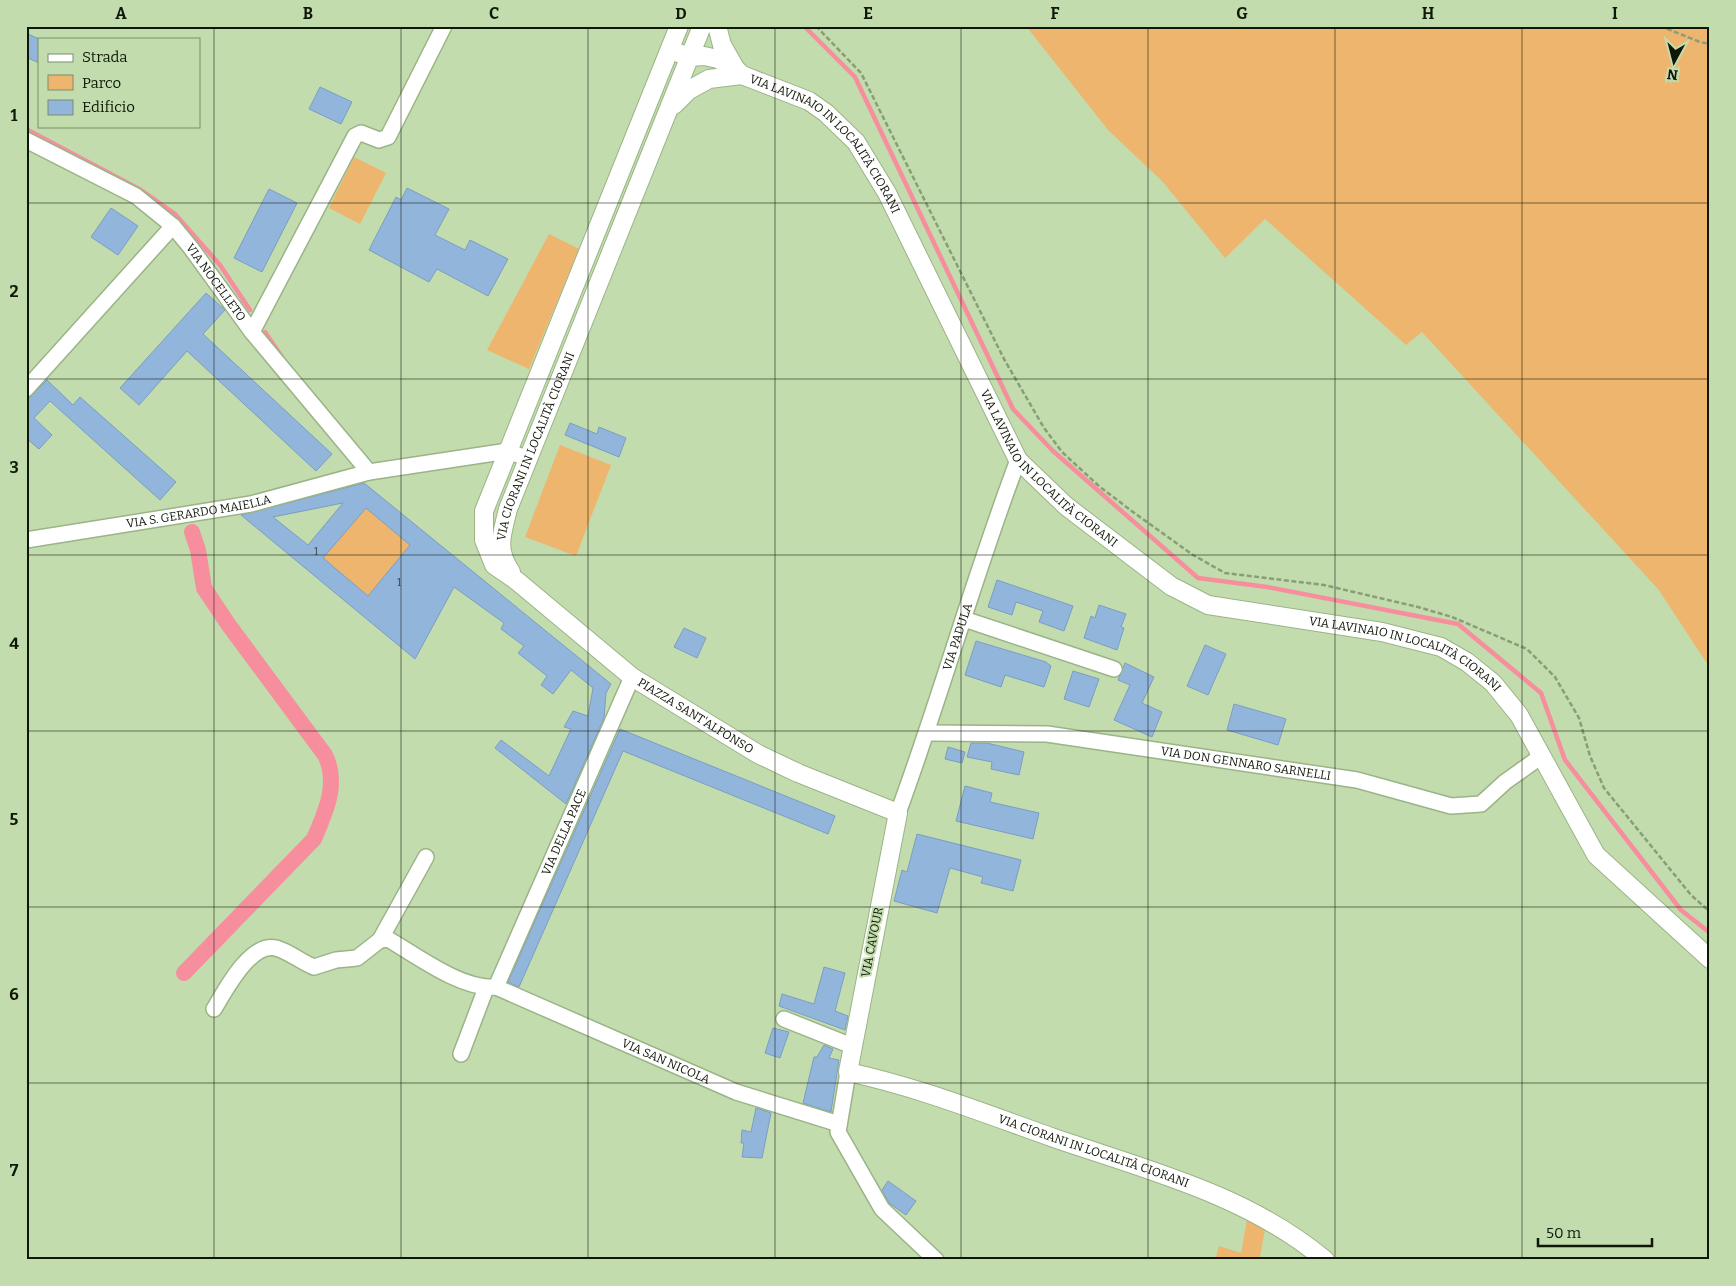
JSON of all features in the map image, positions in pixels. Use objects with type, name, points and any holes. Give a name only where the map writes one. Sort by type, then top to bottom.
[{"type":"street","points":[[252,332],[356,136],[361,133],[379,140],[388,137],[444,26]]},
{"type":"street","name":"VIA CIORANI IN LOCALITÀ CIORANI","points":[[517,581],[494,565],[484,540],[484,511],[679,26]]},
{"type":"street","name":"VIA CIORANI IN LOCALITÀ CIORANI","points":[[517,581],[502,559],[501,539],[508,509],[702,26]]},
{"type":"street","points":[[668,112],[689,90],[710,79],[736,73],[722,45],[717,26]]},
{"type":"street","name":"VIA LAVINAIO IN LOCALITÀ CIORANI","points":[[670,50],[690,57],[711,57],[736,73],[809,101],[826,113],[856,142],[888,193],[1018,460],[1066,506],[1171,586],[1208,605],[1382,632],[1442,647],[1467,662],[1494,683],[1519,715],[1596,855],[1710,960]]},
{"type":"street","name":"VIA NOCELLETO","points":[[26,140],[136,196],[173,226],[252,332],[369,472]]},
{"type":"street","points":[[26,389],[173,226]]},
{"type":"street","points":[[508,451],[528,460]]},
{"type":"street","name":"VIA S. GERARDO MAIELLA","points":[[26,540],[251,504],[369,472],[508,451]]},
{"type":"street","name":"VIA PADULA","points":[[898,813],[928,733],[964,619],[1018,460]]},
{"type":"street","name":"PIAZZA SANT'ALFONSO","points":[[517,581],[632,677],[758,754],[798,773],[898,813]]},
{"type":"street","points":[[964,619],[1114,669]]},
{"type":"street","name":"VIA DELLA PACE","points":[[461,1054],[632,677]]},
{"type":"street","name":"VIA DON GENNARO SARNELLI","points":[[928,733],[1047,734],[1358,780],[1451,806],[1481,804],[1505,782],[1536,760],[1540,752]]},
{"type":"street","name":"VIA CAVOUR","points":[[848,1072],[898,813]]},
{"type":"street","points":[[214,1009],[230,981],[250,958],[262,949],[273,948],[281,950],[314,967],[336,960],[356,958],[380,940],[426,857]]},
{"type":"street","name":"VIA SAN NICOLA","points":[[380,940],[388,939],[447,973],[491,987],[736,1092],[839,1124]]},
{"type":"street","points":[[784,1019],[852,1046]]},
{"type":"street","points":[[848,1072],[838,1132],[882,1209],[936,1260]]},
{"type":"street","name":"VIA CIORANI IN LOCALITÀ CIORANI","points":[[848,1072],[932,1095],[1228,1198],[1309,1247],[1325,1260]]},
{"type":"path","points":[[816,26],[860,73],[1004,359],[1044,428],[1062,452],[1100,487],[1133,512],[1193,555],[1225,573],[1324,585],[1418,607],[1452,617],[1527,649],[1555,677],[1579,718],[1590,756],[1604,788],[1691,895],[1710,912]]},
{"type":"path","points":[[1660,26],[1710,44]]},
{"type":"green space","points":[[1026,26],[1710,26],[1710,668],[1658,589],[1422,332],[1406,345],[1265,219],[1225,258],[1162,181],[1108,130]]},
{"type":"green space","points":[[354,157],[386,173],[360,224],[329,208]]},
{"type":"green space","points":[[549,234],[579,249],[529,369],[487,350]]},
{"type":"green space","points":[[560,445],[611,465],[576,556],[525,537]]},
{"type":"green space","points":[[366,508],[410,545],[368,596],[323,558]]},
{"type":"green space","points":[[1247,1220],[1265,1229],[1260,1257],[1268,1260],[1215,1260],[1219,1246],[1241,1253]]},
{"type":"building","points":[[26,33],[38,39],[38,63],[26,57]]},
{"type":"building","points":[[320,87],[352,102],[341,124],[309,109]]},
{"type":"building","points":[[407,188],[449,209],[435,235],[465,250],[470,240],[508,259],[488,296],[437,269],[429,282],[369,250],[396,197],[401,200]]},
{"type":"building","points":[[269,189],[297,203],[262,272],[234,258]]},
{"type":"building","points":[[111,208],[138,226],[118,255],[91,237]]},
{"type":"building","points":[[206,293],[225,310],[203,334],[332,454],[316,471],[187,351],[139,405],[120,388]]},
{"type":"building","points":[[47,380],[73,405],[80,397],[176,482],[160,500],[50,401],[34,418],[52,435],[39,449],[26,438],[26,401]]},
{"type":"building","points":[[570,423],[597,434],[599,427],[626,438],[619,457],[565,435]]},
{"type":"building","points":[[364,483],[611,684],[606,693],[604,718],[566,804],[495,748],[501,740],[549,776],[571,729],[564,727],[573,711],[588,716],[593,688],[571,670],[553,694],[541,685],[547,676],[518,653],[524,646],[501,629],[504,623],[454,587],[415,659],[241,515]],"holes":[[[343,503],[308,545],[273,517]],[[366,508],[410,545],[368,596],[323,558]]]},
{"type":"building","points":[[997,580],[1073,606],[1064,631],[1039,622],[1043,611],[1016,602],[1012,615],[988,607]]},
{"type":"building","points":[[1099,605],[1126,614],[1121,627],[1124,628],[1117,650],[1084,638],[1091,616],[1095,618]]},
{"type":"building","points":[[684,628],[706,638],[697,658],[674,647]]},
{"type":"building","points":[[976,641],[1046,662],[1051,666],[1044,687],[1005,675],[1001,687],[965,675]]},
{"type":"building","points":[[1205,645],[1226,654],[1208,695],[1187,686]]},
{"type":"building","points":[[1125,663],[1154,677],[1142,703],[1162,712],[1152,737],[1114,720],[1130,685],[1118,680]]},
{"type":"building","points":[[1073,671],[1099,679],[1089,707],[1064,699]]},
{"type":"building","points":[[1234,704],[1286,719],[1278,745],[1227,730]]},
{"type":"building","points":[[620,729],[835,816],[828,834],[623,751],[519,987],[508,982]]},
{"type":"building","points":[[971,743],[987,743],[1024,752],[1019,775],[991,769],[992,762],[967,757]]},
{"type":"building","points":[[948,747],[965,752],[962,763],[945,759]]},
{"type":"building","points":[[965,786],[992,793],[990,802],[1039,813],[1033,839],[956,821]]},
{"type":"building","points":[[917,834],[1021,860],[1013,891],[981,883],[983,877],[950,868],[937,913],[894,901],[902,870],[907,872]]},
{"type":"building","points":[[824,967],[845,973],[835,1011],[848,1016],[845,1030],[779,1006],[782,994],[814,1004]]},
{"type":"building","points":[[773,1028],[789,1032],[780,1058],[765,1053]]},
{"type":"building","points":[[824,1045],[833,1049],[829,1058],[839,1060],[831,1112],[803,1103],[814,1057],[817,1057]]},
{"type":"building","points":[[756,1108],[771,1113],[762,1158],[742,1157],[744,1143],[741,1143],[742,1130],[751,1132]]},
{"type":"building","points":[[888,1181],[916,1201],[906,1215],[889,1203],[882,1190]]},
{"type":"waterway","points":[[804,26],[855,77],[1013,409],[1053,451],[1198,578],[1267,587],[1458,624],[1541,693],[1565,760],[1681,910],[1710,933]]},
{"type":"waterway","points":[[26,129],[141,190],[175,214],[220,265],[250,310]]},
{"type":"waterway","points":[[265,332],[282,357]]},
{"type":"waterway","points":[[184,973],[314,839],[323,818],[331,786],[331,776],[325,755],[228,624],[204,588],[198,550],[192,532]]}]
